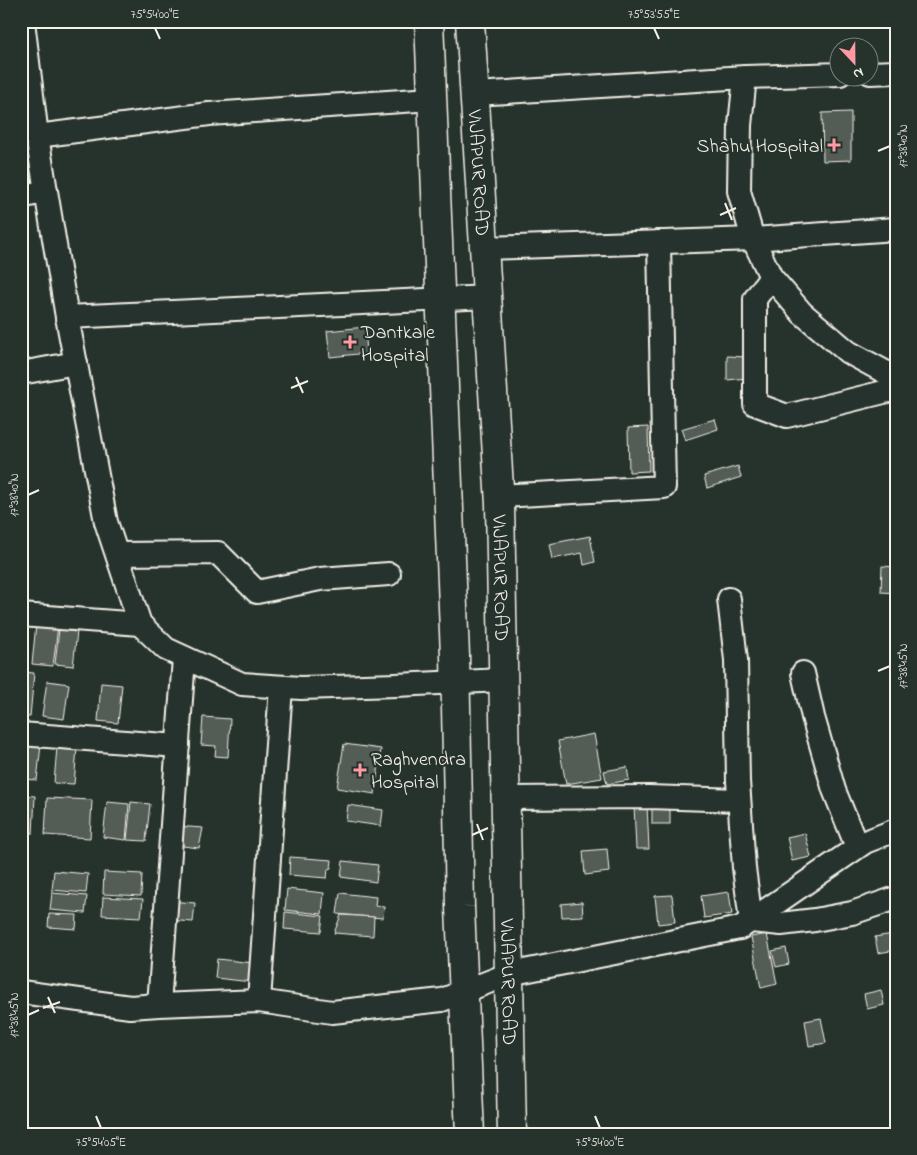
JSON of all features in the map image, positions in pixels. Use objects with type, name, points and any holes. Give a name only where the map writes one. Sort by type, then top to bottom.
[{"type":"main road","points":[[429,21],[456,682],[460,907],[470,1134]]},
{"type":"main road","name":"VIJAPUR ROAD","points":[[470,21],[500,496],[512,1134]]},
{"type":"street","points":[[23,21],[37,136],[46,191],[67,317],[106,522],[140,624],[166,649],[242,684],[320,688],[504,680]]},
{"type":"street","points":[[880,73],[896,72]]},
{"type":"street","points":[[475,94],[745,77],[830,74]]},
{"type":"street","points":[[745,77],[740,126],[739,191],[753,239],[771,276],[802,313],[848,352],[896,378]]},
{"type":"street","points":[[37,136],[209,114],[432,99]]},
{"type":"street","points":[[21,197],[46,191]]},
{"type":"street","points":[[484,248],[753,239],[896,229]]},
{"type":"street","points":[[500,496],[664,487],[659,242]]},
{"type":"street","points":[[771,276],[755,299],[755,404],[787,416],[896,389]]},
{"type":"street","points":[[67,317],[488,297]]},
{"type":"street","points":[[21,373],[76,363]]},
{"type":"street","points":[[118,554],[218,553],[257,592],[320,579],[389,574]]},
{"type":"street","points":[[730,599],[736,660],[739,800],[744,868],[751,921]]},
{"type":"street","points":[[21,615],[140,624]]},
{"type":"street","points":[[159,1005],[184,658]]},
{"type":"street","points":[[803,673],[813,717],[834,790],[858,847]]},
{"type":"street","points":[[259,1001],[281,687]]},
{"type":"street","points":[[21,734],[178,746]]},
{"type":"street","points":[[506,798],[739,800]]},
{"type":"street","points":[[21,992],[130,1007],[259,1001],[332,1012],[442,1000],[509,974],[740,928],[865,842],[896,830]]},
{"type":"street","points":[[751,921],[781,924],[815,920],[852,913],[896,898]]},
{"type":"building","points":[[851,112],[851,160],[823,161],[822,113]]},
{"type":"building","points":[[365,327],[367,353],[330,357],[327,331]]},
{"type":"building","points":[[727,356],[746,357],[747,378],[727,380]]},
{"type":"building","points":[[715,419],[718,429],[685,440],[681,429]]},
{"type":"building","points":[[648,427],[649,471],[629,472],[628,428]]},
{"type":"building","points":[[738,466],[741,477],[707,488],[704,476]]},
{"type":"building","points":[[590,536],[595,562],[584,565],[582,553],[552,559],[549,544]]},
{"type":"building","points":[[882,566],[896,567],[896,593],[881,592]]},
{"type":"building","points":[[36,624],[58,626],[53,666],[32,664]]},
{"type":"building","points":[[59,630],[77,632],[73,666],[55,664]]},
{"type":"building","points":[[21,672],[34,673],[30,717],[21,717]]},
{"type":"building","points":[[47,681],[69,684],[64,719],[42,716]]},
{"type":"building","points":[[101,683],[122,685],[118,723],[98,721]]},
{"type":"building","points":[[203,717],[230,719],[228,757],[215,756],[216,746],[201,745]]},
{"type":"building","points":[[594,734],[602,778],[566,784],[558,741]]},
{"type":"building","points":[[21,743],[41,745],[37,780],[21,779]]},
{"type":"building","points":[[344,744],[381,749],[375,794],[337,788]]},
{"type":"building","points":[[57,747],[77,748],[74,784],[54,783]]},
{"type":"building","points":[[627,767],[629,780],[607,784],[604,771]]},
{"type":"building","points":[[21,795],[35,796],[33,833],[21,833]]},
{"type":"building","points":[[47,798],[92,800],[90,838],[45,835]]},
{"type":"building","points":[[107,802],[129,804],[126,840],[103,837]]},
{"type":"building","points":[[131,802],[150,804],[146,841],[127,840]]},
{"type":"building","points":[[652,802],[670,802],[670,824],[652,824]]},
{"type":"building","points":[[348,805],[383,810],[381,826],[346,821]]},
{"type":"building","points":[[634,805],[647,805],[649,849],[636,849]]},
{"type":"building","points":[[176,826],[203,828],[199,848],[175,845]]},
{"type":"building","points":[[805,833],[811,857],[792,861],[787,837]]},
{"type":"building","points":[[607,849],[609,872],[585,875],[583,851]]},
{"type":"building","points":[[290,857],[332,860],[327,878],[289,875]]},
{"type":"building","points":[[343,861],[378,865],[376,882],[341,877]]},
{"type":"building","points":[[54,871],[88,874],[86,893],[52,890]]},
{"type":"building","points":[[104,872],[142,874],[141,896],[103,894]]},
{"type":"building","points":[[287,889],[324,893],[322,914],[285,910]]},
{"type":"building","points":[[729,892],[732,914],[704,918],[701,896]]},
{"type":"building","points":[[52,893],[87,896],[85,913],[50,910]]},
{"type":"building","points":[[340,893],[376,897],[375,906],[384,907],[383,918],[337,914]]},
{"type":"building","points":[[672,895],[675,922],[658,924],[655,896]]},
{"type":"building","points":[[103,897],[143,899],[141,917],[102,915]]},
{"type":"building","points":[[169,901],[195,903],[193,922],[168,920]]},
{"type":"building","points":[[582,902],[583,916],[562,917],[561,904]]},
{"type":"building","points":[[285,912],[323,916],[321,932],[284,929]]},
{"type":"building","points":[[49,914],[77,915],[76,929],[48,927]]},
{"type":"building","points":[[341,915],[374,917],[373,936],[334,933]]},
{"type":"building","points":[[767,934],[777,984],[761,988],[751,937]]},
{"type":"building","points":[[893,934],[896,950],[878,953],[875,937]]},
{"type":"building","points":[[786,948],[789,964],[776,967],[772,951]]},
{"type":"building","points":[[217,959],[254,963],[252,982],[215,978]]},
{"type":"building","points":[[881,990],[884,1005],[867,1009],[864,994]]},
{"type":"building","points":[[821,1018],[826,1043],[809,1046],[805,1021]]},
{"type":"place","name":"Shahu Hospital","points":[[834,145]]},
{"type":"place","name":"Dantkale Hospital","points":[[350,342]]},
{"type":"place","name":"Raghvendra Hospital","points":[[360,770]]}]
